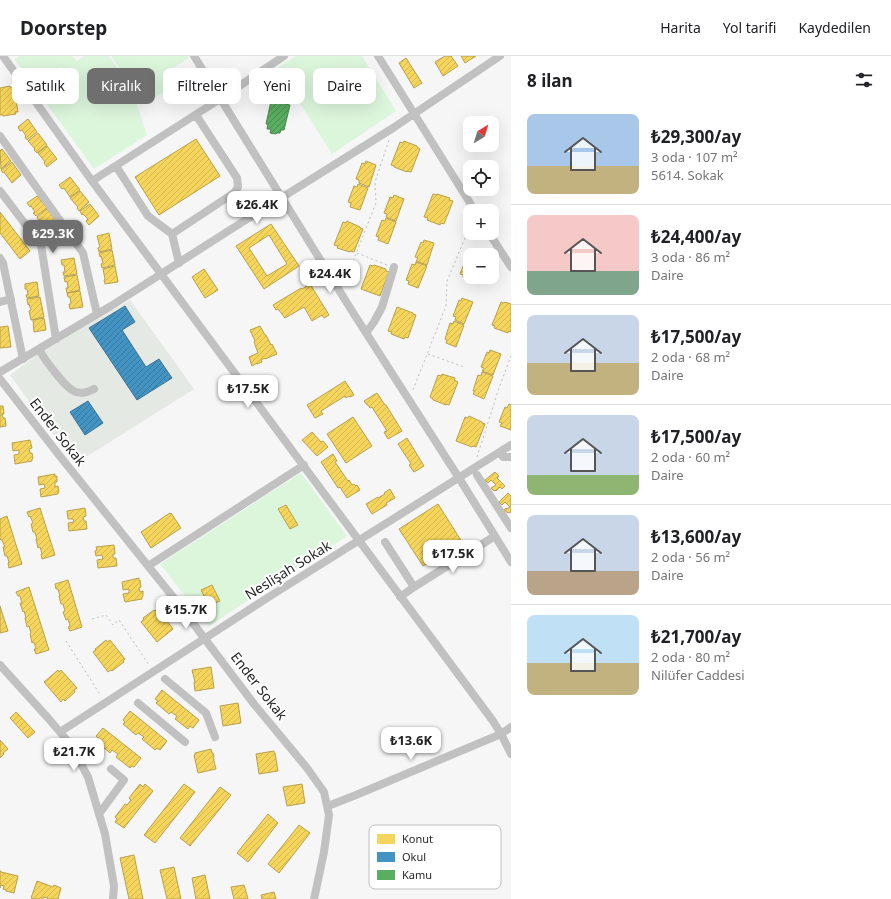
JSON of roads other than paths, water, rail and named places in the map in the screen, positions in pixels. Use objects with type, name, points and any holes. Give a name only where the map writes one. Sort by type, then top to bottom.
[{"type":"street","points":[[194,56],[201,68]]},
{"type":"street","points":[[241,85],[284,56]]},
{"type":"street","points":[[378,56],[471,204]]},
{"type":"street","points":[[0,372],[162,274],[393,128],[500,56]]},
{"type":"street","points":[[4,58],[92,181],[493,721],[511,754]]},
{"type":"street","points":[[92,181],[212,104]]},
{"type":"street","points":[[223,104],[511,562]]},
{"type":"street","points":[[172,234],[234,193],[238,187],[237,178],[196,114]]},
{"type":"street","points":[[0,136],[83,253],[97,314]]},
{"type":"street","points":[[116,166],[148,216],[172,234],[179,263]]},
{"type":"street","points":[[0,191],[41,245],[56,339]]},
{"type":"street","points":[[494,240],[511,267]]},
{"type":"street","points":[[0,258],[3,262],[23,359]]},
{"type":"street","points":[[366,333],[382,307],[394,267]]},
{"type":"street","points":[[0,302],[11,299]]},
{"type":"street","points":[[39,349],[43,357],[66,385],[75,392],[85,394],[94,389]]},
{"type":"street","name":"Ender Sokak","points":[[0,379],[59,456],[205,638],[254,704],[307,768],[324,792],[329,815],[324,852],[314,899]]},
{"type":"street","name":"Neslişah Sokak","points":[[60,732],[275,592],[459,478],[475,471],[511,445]]},
{"type":"street","points":[[500,452],[503,457],[511,458]]},
{"type":"street","points":[[148,566],[304,465]]},
{"type":"street","points":[[475,471],[511,528]]},
{"type":"street","points":[[400,597],[495,536]]},
{"type":"street","points":[[385,542],[414,587]]},
{"type":"street","points":[[0,665],[60,732],[88,777],[105,834],[114,886],[112,899]]},
{"type":"street","points":[[165,679],[206,713],[215,737]]},
{"type":"street","points":[[138,703],[185,742]]},
{"type":"street","points":[[328,806],[356,796],[501,734],[511,727]]},
{"type":"street","points":[[99,814],[124,780],[111,769]]}]
